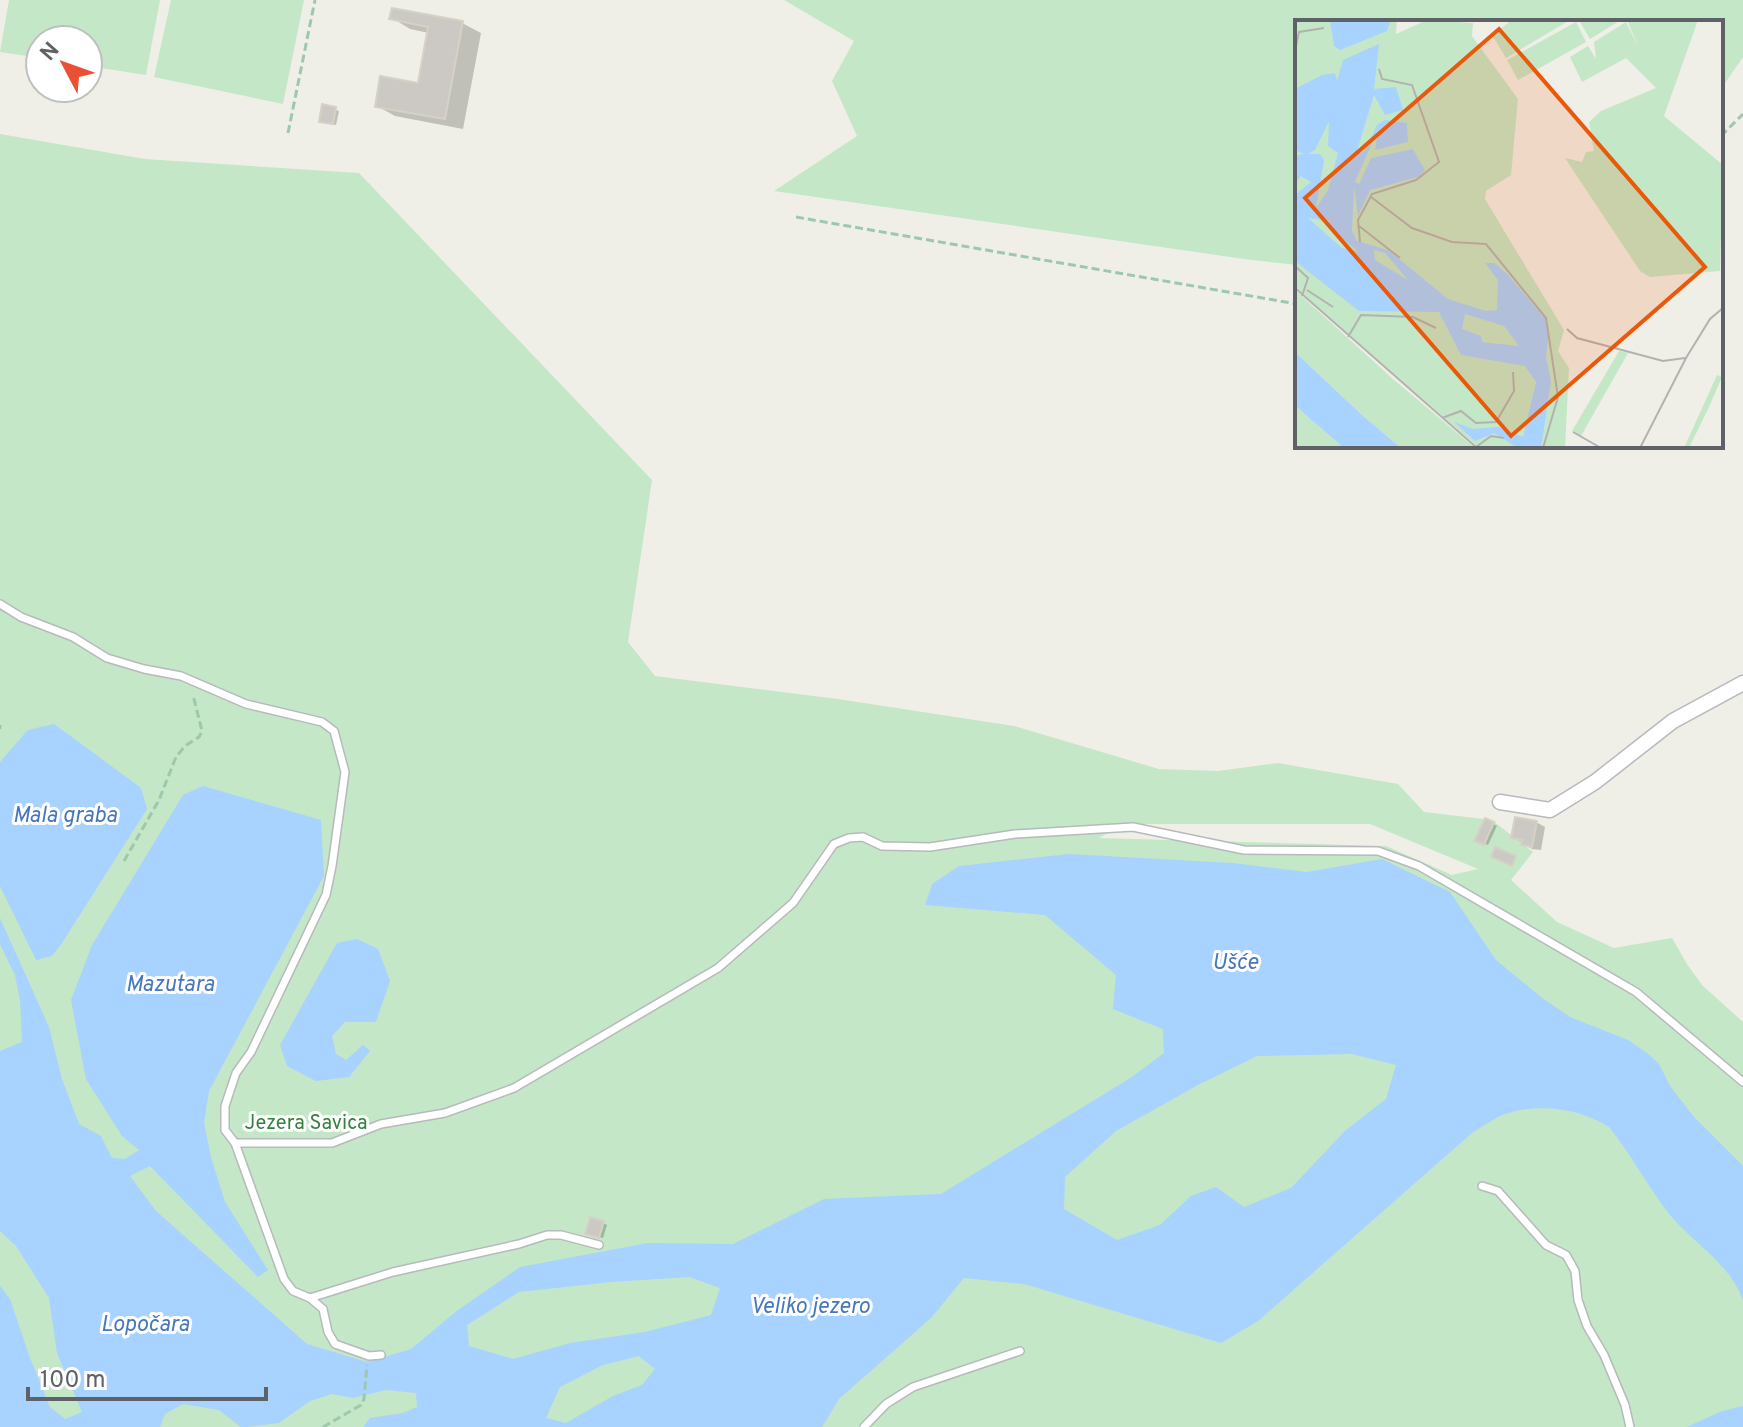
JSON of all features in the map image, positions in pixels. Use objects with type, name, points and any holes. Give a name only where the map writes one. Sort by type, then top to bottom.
[{"type":"street","points":[[1500,802],[1550,810],[1595,782],[1673,721],[1743,683]]},
{"type":"lane","points":[[0,604],[21,617],[73,637],[107,658],[189,680],[246,704],[322,722],[334,731],[345,772],[326,895],[251,1052],[236,1073],[225,1106],[225,1130],[235,1143],[284,1279],[293,1291],[310,1298],[323,1309],[328,1332],[335,1344],[369,1356],[381,1355]]},
{"type":"lane","points":[[235,1143],[332,1143],[381,1124],[445,1113],[514,1088],[718,968],[793,903],[834,844],[863,837],[882,846],[930,847],[1015,834],[1133,827],[1244,850],[1378,851],[1419,866],[1636,992],[1743,1082]]},
{"type":"lane","points":[[1482,1186],[1498,1191],[1546,1245],[1566,1255],[1575,1271],[1578,1300],[1587,1326],[1609,1367],[1625,1405],[1630,1427]]},
{"type":"lane","points":[[310,1298],[393,1272],[547,1235],[561,1235],[599,1245]]},
{"type":"lane","points":[[864,1427],[886,1404],[913,1387],[1020,1351]]},
{"type":"path","points":[[288,133],[315,0]]},
{"type":"path","points":[[1723,134],[1743,114]]},
{"type":"path","points":[[796,217],[1295,304]]},
{"type":"path","points":[[124,861],[159,800],[176,757],[202,731],[189,680]]},
{"type":"path","points":[[323,1427],[361,1405],[368,1361]]},
{"type":"green space","points":[[9,0],[160,0],[146,75],[104,68],[104,24],[24,24],[24,56],[0,52]]},
{"type":"green space","points":[[171,0],[304,0],[283,104],[154,77]]},
{"type":"green space","points":[[784,0],[1743,0],[1743,57],[1723,86],[1723,20],[1295,20],[1295,265],[774,191],[857,136],[832,81],[854,41]]},
{"type":"green space","name":"Jezera Savica","points":[[0,134],[145,159],[359,173],[652,480],[628,642],[655,676],[838,699],[1014,726],[1159,769],[1218,771],[1278,763],[1398,784],[1424,812],[1492,820],[1533,852],[1511,880],[1557,922],[1614,948],[1672,938],[1702,985],[1743,1022],[1743,1427],[0,1427]],"holes":[[[1125,824],[1370,824],[1478,869],[1452,875],[1386,846],[1099,838]]]},
{"type":"water","name":"Mala graba","points":[[54,724],[141,788],[147,809],[62,943],[52,956],[36,960],[0,886],[0,762],[28,730]]},
{"type":"water","points":[[203,786],[321,820],[324,876],[209,1091],[204,1123],[225,1202],[268,1270],[258,1277],[150,1166],[130,1176],[156,1211],[307,1344],[367,1362],[411,1349],[458,1310],[520,1267],[648,1243],[733,1244],[824,1199],[941,1194],[1132,1077],[1164,1053],[1163,1029],[1113,1009],[1116,975],[1045,915],[925,905],[932,884],[959,866],[1069,854],[1232,863],[1307,872],[1382,859],[1450,892],[1496,960],[1570,1017],[1628,1040],[1647,1053],[1659,1064],[1670,1086],[1694,1117],[1743,1166],[1743,1300],[1719,1263],[1666,1210],[1609,1127],[1585,1115],[1545,1108],[1505,1114],[1472,1133],[1258,1321],[1221,1343],[1024,1284],[964,1278],[931,1318],[839,1399],[822,1427],[363,1427],[370,1418],[403,1413],[417,1407],[416,1393],[386,1390],[353,1398],[332,1394],[310,1401],[279,1423],[246,1427],[241,1427],[219,1410],[183,1404],[165,1414],[160,1427],[0,1427],[0,1286],[10,1299],[50,1407],[65,1419],[82,1412],[57,1353],[49,1298],[16,1246],[0,1231],[0,1051],[22,1042],[20,1000],[15,975],[0,944],[0,918],[49,1027],[62,1079],[79,1124],[101,1136],[112,1158],[125,1159],[139,1150],[122,1136],[86,1079],[71,1000],[92,945],[183,795]],"holes":[[[1352,1054],[1396,1065],[1386,1099],[1345,1131],[1291,1188],[1244,1207],[1216,1187],[1191,1196],[1160,1225],[1117,1240],[1064,1209],[1065,1177],[1116,1131],[1198,1085],[1257,1056]],[[689,1277],[720,1288],[711,1315],[645,1332],[570,1343],[513,1359],[469,1346],[467,1325],[519,1292]],[[639,1356],[655,1369],[642,1385],[613,1396],[566,1423],[546,1418],[560,1387],[603,1365]]]},
{"type":"water","points":[[357,939],[378,949],[390,981],[376,1022],[345,1022],[332,1036],[336,1054],[346,1060],[363,1045],[370,1051],[349,1077],[316,1081],[287,1066],[280,1045],[337,943]]},
{"type":"water","points":[[1743,1406],[1743,1427],[1687,1427],[1722,1411]]},
{"type":"building","points":[[392,8],[463,21],[445,119],[375,107],[380,76],[418,83],[428,27],[389,19]]},
{"type":"building","points":[[322,104],[336,107],[333,124],[319,122]]},
{"type":"building","points":[[1515,817],[1537,821],[1532,847],[1521,845],[1522,840],[1511,838]]},
{"type":"building","points":[[1485,818],[1494,822],[1484,845],[1474,841]]},
{"type":"building","points":[[1495,847],[1516,856],[1512,866],[1491,857]]},
{"type":"building","points":[[590,1217],[604,1221],[599,1238],[585,1234]]},
{"type":"water label","name":"Ušće","points":[[1235,961]]},
{"type":"water label","name":"Mazutara","points":[[170,983]]},
{"type":"water label","name":"Veliko jezero","points":[[810,1305]]},
{"type":"water label","name":"Lopočara","points":[[145,1323]]}]
